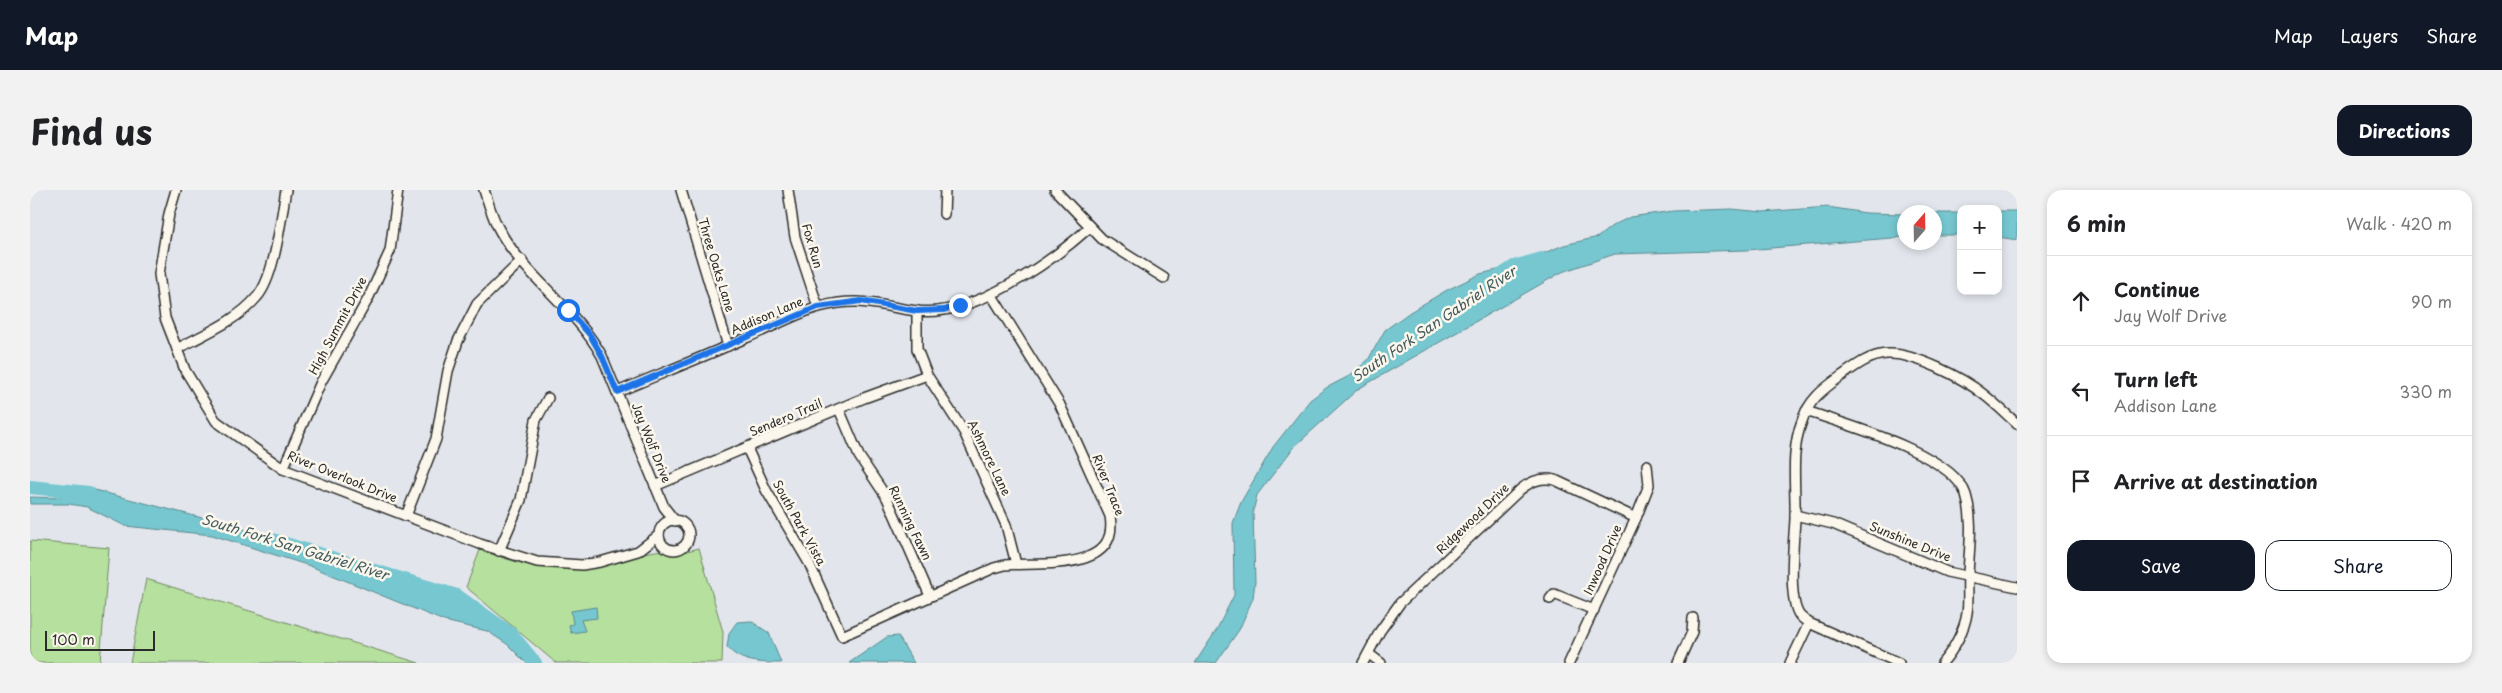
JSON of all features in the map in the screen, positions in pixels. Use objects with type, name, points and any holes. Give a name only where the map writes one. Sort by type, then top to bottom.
[{"type":"street","name":"River Overlook Drive","points":[[176,190],[169,214],[159,274],[165,318],[185,370],[216,421],[283,469],[406,516],[537,562],[582,565],[609,559],[646,546]]},
{"type":"street","points":[[177,349],[226,323],[258,296],[272,265],[286,190]]},
{"type":"street","name":"High Summit Drive","points":[[283,469],[321,382],[368,300],[390,251],[398,190]]},
{"type":"street","name":"Jay Wolf Drive","points":[[484,190],[501,234],[590,335],[602,356],[664,507],[675,521]]},
{"type":"street","name":"Three Oaks Lane","points":[[681,190],[728,346]]},
{"type":"street","name":"Fox Run","points":[[788,190],[795,237],[818,307]]},
{"type":"street","points":[[944,214],[945,190]]},
{"type":"street","points":[[1055,190],[1090,227],[1115,248],[1164,278]]},
{"type":"street","name":"Addison Lane","points":[[617,392],[818,307],[861,301],[917,311],[944,310],[991,294],[1061,253],[1090,227]]},
{"type":"street","points":[[406,516],[436,439],[448,371],[458,341],[477,304],[522,260]]},
{"type":"street","name":"River Trace","points":[[842,636],[994,568],[1016,564],[1070,561],[1092,557],[1101,550],[1108,540],[1111,523],[1060,405],[991,294]]},
{"type":"street","name":"Ashmore Lane","points":[[917,311],[917,348],[928,375],[964,432],[1006,525],[1016,564]]},
{"type":"street","points":[[1899,663],[1809,622],[1800,616],[1792,582],[1795,449],[1806,411],[1818,394],[1855,366],[1876,356],[1898,354],[1909,356],[1950,374],[1982,393],[2017,424]]},
{"type":"street","name":"Sendero Trail","points":[[655,486],[839,409],[928,375]]},
{"type":"street","points":[[499,550],[521,500],[536,420],[548,398]]},
{"type":"street","name":"Running Fawn","points":[[839,409],[860,456],[887,498],[930,596]]},
{"type":"street","points":[[1806,411],[1876,434],[1923,456],[1954,476],[1962,485],[1968,505],[1970,529],[1967,615],[1954,645],[1942,663]]},
{"type":"street","name":"South Park Vista","points":[[747,448],[766,490],[809,563],[842,636]]},
{"type":"street","name":"Inwood Drive","points":[[1570,663],[1636,518],[1649,485],[1647,465]]},
{"type":"street","name":"Ridgewood Drive","points":[[1363,663],[1380,631],[1400,603],[1521,489],[1532,481],[1546,478],[1555,480],[1636,518]]},
{"type":"street","name":"Jay Wolf Drive","points":[[664,507],[664,524]]},
{"type":"street","name":"Sunshine Drive","points":[[1795,515],[1833,524],[1921,562],[1968,577],[2017,586]]},
{"type":"street","points":[[675,521],[686,528],[688,541],[677,550],[646,546],[659,535],[664,524],[675,521]]},
{"type":"street","points":[[659,535],[664,547]]},
{"type":"street","points":[[1550,599],[1554,594],[1594,610]]},
{"type":"street","points":[[1678,663],[1692,632],[1693,618]]},
{"type":"street","points":[[1790,663],[1809,622]]},
{"type":"street","points":[[1369,654],[1381,663]]},
{"type":"green space","points":[[30,541],[109,548],[100,663],[30,663]]},
{"type":"green space","points":[[699,548],[723,632],[722,663],[556,663],[466,587],[480,550],[523,564],[545,568],[567,568],[655,551],[665,550],[676,554]]},
{"type":"green space","points":[[146,579],[419,663],[130,663]]},
{"type":"water","points":[[1828,207],[1866,213],[1897,214],[1897,238],[1747,250],[1615,254],[1562,272],[1358,389],[1294,447],[1257,495],[1253,512],[1255,582],[1253,598],[1239,630],[1216,663],[1195,663],[1216,631],[1234,595],[1233,523],[1241,502],[1273,447],[1310,400],[1326,388],[1349,376],[1368,360],[1385,330],[1410,312],[1447,290],[1480,274],[1497,270],[1517,269],[1539,255],[1564,245],[1598,237],[1612,226],[1630,217],[1673,211],[1732,209],[1763,212]]},
{"type":"water","points":[[2002,211],[2017,211],[2017,240],[2002,238]]},
{"type":"water","points":[[1942,213],[1957,213],[1957,235],[1942,235]]},
{"type":"water","points":[[83,487],[237,527],[413,583],[493,619],[538,663],[526,663],[507,644],[487,631],[444,621],[310,566],[212,535],[125,526],[87,507],[69,504],[30,504],[30,497],[60,498],[72,490]]},
{"type":"water","points":[[596,607],[597,618],[581,620],[585,631],[571,633],[569,625],[573,624],[571,611]]},
{"type":"water","points":[[751,621],[769,633],[781,663],[745,659],[727,647],[729,633],[737,622]]},
{"type":"water","points":[[898,636],[914,663],[849,663],[887,637]]},
{"type":"waterway","name":"South Fork San Gabriel River","points":[[1494,280],[1514,267],[1542,259]]},
{"type":"waterway","name":"South Fork San Gabriel River","points":[[30,487],[89,493]]},
{"type":"waterway","name":"South Fork San Gabriel River","points":[[272,540],[457,596],[511,634],[535,663]]},
{"type":"route","points":[[568,310],[590,335],[602,356],[617,392],[818,307],[861,301],[922,311],[944,310],[960,305]]}]
